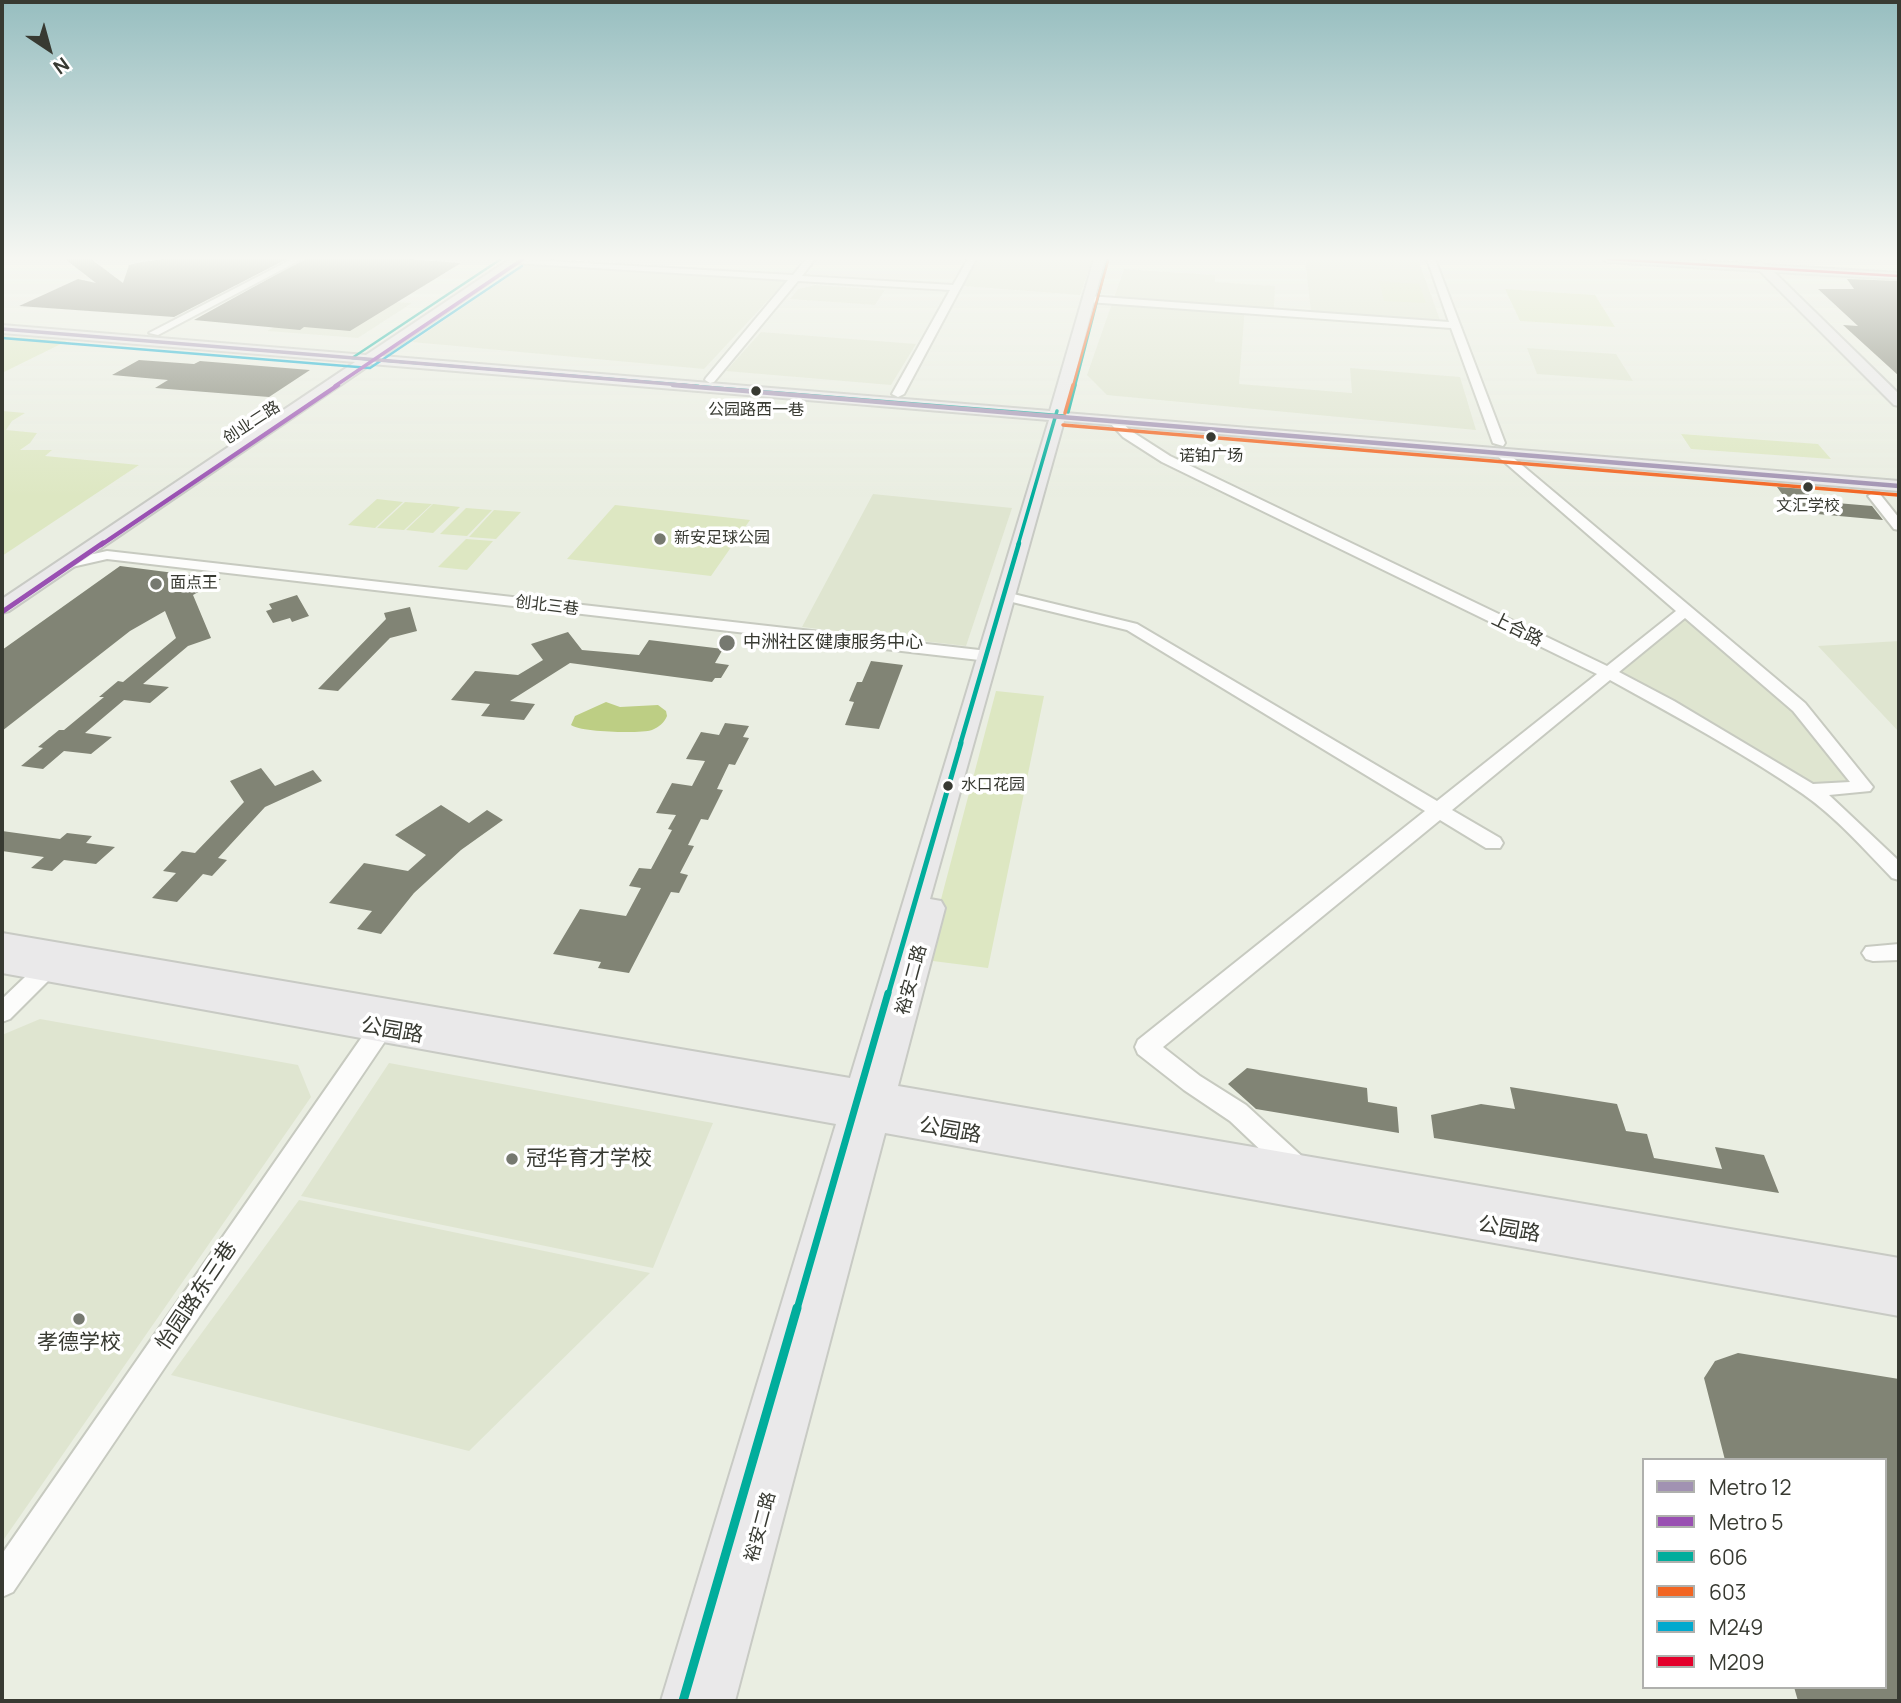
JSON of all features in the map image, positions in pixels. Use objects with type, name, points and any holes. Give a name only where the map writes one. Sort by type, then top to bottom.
[{"type":"main road","points":[[122,338],[898,394],[915,400]]},
{"type":"main road","points":[[214,338],[366,355],[1500,448],[1899,486]]},
{"type":"main road","name":"创业二路","points":[[2,607],[64,565],[105,547],[389,338]]},
{"type":"main road","name":"创业二路","points":[[2,588],[392,338]]},
{"type":"main road","name":"裕安二路","points":[[683,1701],[867,1105],[1083,338]]},
{"type":"main road","points":[[1836,338],[1899,402]]},
{"type":"main road","points":[[1843,338],[1899,391]]},
{"type":"main road","points":[[218,346],[230,344],[233,342],[231,340]]},
{"type":"main road","points":[[1063,412],[1114,421],[1899,476]]},
{"type":"main road","name":"裕安二路","points":[[713,1701],[867,1105],[988,656],[1012,597]]},
{"type":"main road","name":"公园路","points":[[2,943],[54,962]]},
{"type":"main road","name":"公园路","points":[[2,962],[54,962],[867,1105],[1899,1299]]},
{"type":"main road","name":"公园路","points":[[867,1105],[1299,1170],[1899,1275]]},
{"type":"street","points":[[710,380],[742,338]]},
{"type":"street","points":[[898,394],[927,338]]},
{"type":"street","points":[[1460,338],[1500,448],[1798,707],[1864,787],[1810,790]]},
{"type":"street","name":"上合路","points":[[1114,421],[1144,446],[1190,472],[1608,673],[1741,747],[1810,790],[1839,813],[1899,873]]},
{"type":"street","points":[[1874,496],[1899,526]]},
{"type":"street","name":"创北三巷","points":[[105,547],[988,656]]},
{"type":"street","points":[[1012,597],[1132,627],[1493,843]]},
{"type":"street","points":[[1299,1170],[1238,1113],[1192,1083],[1146,1047],[1685,611]]},
{"type":"street","points":[[1873,953],[1899,952]]},
{"type":"street","points":[[2,1013],[54,962]]},
{"type":"street","name":"怡园路东三巷","points":[[2,1581],[387,1020]]},
{"type":"shaded area","points":[[2,338],[67,341],[2,373]]},
{"type":"shaded area","points":[[417,338],[732,338],[704,369],[412,342]]},
{"type":"shaded area","points":[[755,338],[845,338],[916,344],[891,385],[726,371]]},
{"type":"shaded area","points":[[1100,338],[1243,338],[1239,384],[1352,393],[1350,368],[1460,377],[1476,430],[1107,395],[1087,375]]},
{"type":"shaded area","points":[[1527,348],[1616,354],[1633,381],[1537,374]]},
{"type":"shaded area","points":[[2,411],[25,413],[12,421],[6,430],[37,433],[30,443],[20,450],[52,450],[45,456],[139,465],[2,556]]},
{"type":"shaded area","points":[[1681,434],[1818,444],[1831,459],[1691,449]]},
{"type":"shaded area","points":[[873,494],[1012,508],[966,646],[802,627]]},
{"type":"shaded area","points":[[377,499],[403,502],[375,528],[348,525]]},
{"type":"shaded area","points":[[405,502],[432,504],[404,530],[377,528]]},
{"type":"shaded area","points":[[433,504],[460,507],[433,533],[406,530]]},
{"type":"shaded area","name":"新安足球公园","points":[[615,505],[750,520],[711,576],[567,559]]},
{"type":"shaded area","points":[[466,508],[492,510],[467,536],[440,534]]},
{"type":"shaded area","points":[[494,510],[521,512],[496,539],[469,537]]},
{"type":"shaded area","points":[[466,539],[493,541],[467,570],[438,567]]},
{"type":"shaded area","points":[[1687,614],[1795,707],[1857,784],[1810,787],[1614,673]]},
{"type":"shaded area","points":[[1899,641],[1899,732],[1818,646]]},
{"type":"shaded area","points":[[996,691],[1044,696],[988,968],[925,960]]},
{"type":"shaded area","points":[[606,702],[620,707],[658,705],[666,711],[667,716],[659,726],[645,731],[597,731],[571,725],[575,716]]},
{"type":"shaded area","name":"孝德学校","points":[[40,1019],[298,1065],[311,1097],[2,1542],[2,1035]]},
{"type":"shaded area","name":"冠华育才学校","points":[[389,1063],[713,1123],[653,1268],[301,1196]]},
{"type":"shaded area","points":[[299,1200],[650,1273],[469,1451],[171,1375]]},
{"type":"building","points":[[1858,338],[1899,338],[1899,376]]},
{"type":"building","points":[[139,360],[194,364],[200,361],[310,370],[269,397],[155,388],[168,380],[112,375]]},
{"type":"building","points":[[1777,487],[1805,489],[1813,501],[1872,506],[1883,520],[1795,512]]},
{"type":"building","points":[[120,566],[221,579],[193,595],[211,638],[188,646],[143,684],[169,687],[150,703],[124,700],[85,733],[112,737],[91,754],[64,751],[43,769],[21,766],[43,748],[38,747],[59,730],[64,730],[104,697],[99,697],[118,681],[123,682],[176,638],[165,611],[130,631],[2,731],[2,650]]},
{"type":"building","points":[[297,595],[309,616],[292,622],[290,618],[273,623],[266,611],[272,609],[269,604]]},
{"type":"building","points":[[410,607],[417,631],[390,638],[338,691],[318,689],[386,619],[384,613]]},
{"type":"building","points":[[568,632],[582,650],[639,655],[649,640],[723,649],[715,663],[729,665],[721,678],[715,678],[712,682],[570,663],[510,701],[535,704],[524,720],[481,716],[490,704],[451,700],[475,671],[518,675],[543,660],[531,644]]},
{"type":"building","points":[[871,661],[903,665],[879,729],[845,725],[854,702],[849,701],[857,682],[862,682]]},
{"type":"building","points":[[725,723],[749,726],[743,737],[749,738],[735,765],[729,764],[717,789],[723,790],[708,820],[701,819],[688,845],[694,846],[680,873],[688,875],[679,893],[671,892],[629,973],[598,968],[601,962],[553,954],[580,909],[626,916],[641,888],[629,886],[639,868],[651,869],[672,830],[668,829],[676,815],[656,813],[672,783],[692,786],[705,761],[686,759],[701,732],[719,735]]},
{"type":"building","points":[[261,768],[275,786],[313,770],[322,781],[265,807],[218,858],[227,860],[212,876],[203,874],[177,902],[152,898],[176,873],[163,871],[182,851],[195,853],[244,802],[230,781]]},
{"type":"building","points":[[441,805],[469,823],[487,810],[503,820],[461,850],[414,893],[381,934],[357,929],[372,911],[329,903],[364,863],[408,871],[426,855],[395,835]]},
{"type":"building","points":[[2,831],[60,839],[67,833],[92,836],[86,843],[115,847],[96,864],[64,860],[52,871],[31,868],[44,857],[2,851]]},
{"type":"building","points":[[1247,1068],[1367,1088],[1368,1102],[1397,1107],[1399,1133],[1256,1109],[1228,1084]]},
{"type":"building","points":[[1510,1087],[1617,1104],[1626,1131],[1647,1134],[1654,1158],[1722,1169],[1715,1147],[1764,1155],[1779,1193],[1434,1138],[1431,1115],[1481,1104],[1515,1109]]},
{"type":"building","points":[[1738,1353],[1899,1379],[1899,1701],[1798,1701],[1795,1689],[1887,1689],[1887,1458],[1724,1458],[1704,1378],[1715,1361]]},
{"type":"metro line","name":"12","points":[[116,338],[1899,486]]},
{"type":"metro line","name":"5","points":[[2,612],[406,338]]},
{"type":"transit line","name":"M249","points":[[8,338],[370,368],[414,338]]},
{"type":"transit line","name":"606","points":[[352,358],[381,338]]},
{"type":"transit line","name":"603","points":[[1065,413],[1086,338]]},
{"type":"transit line","name":"606","points":[[1068,412],[1087,338]]},
{"type":"transit line","name":"606","points":[[352,358],[1064,416]]},
{"type":"transit line","name":"606","points":[[683,1701],[1057,411]]},
{"type":"transit line","name":"603","points":[[1063,425],[1898,495]]},
{"type":"place","name":"公园路西一巷","points":[[756,391]]},
{"type":"place","name":"诺铂广场","points":[[1211,437]]},
{"type":"place","name":"文汇学校","points":[[1808,487]]},
{"type":"place","name":"新安足球公园","points":[[660,539]]},
{"type":"place","name":"面点王","points":[[156,584]]},
{"type":"place","name":"中洲社区健康服务中心","points":[[727,643]]},
{"type":"place","name":"水口花园","points":[[948,786]]},
{"type":"place","name":"冠华育才学校","points":[[512,1159]]},
{"type":"place","name":"孝德学校","points":[[79,1319]]}]
